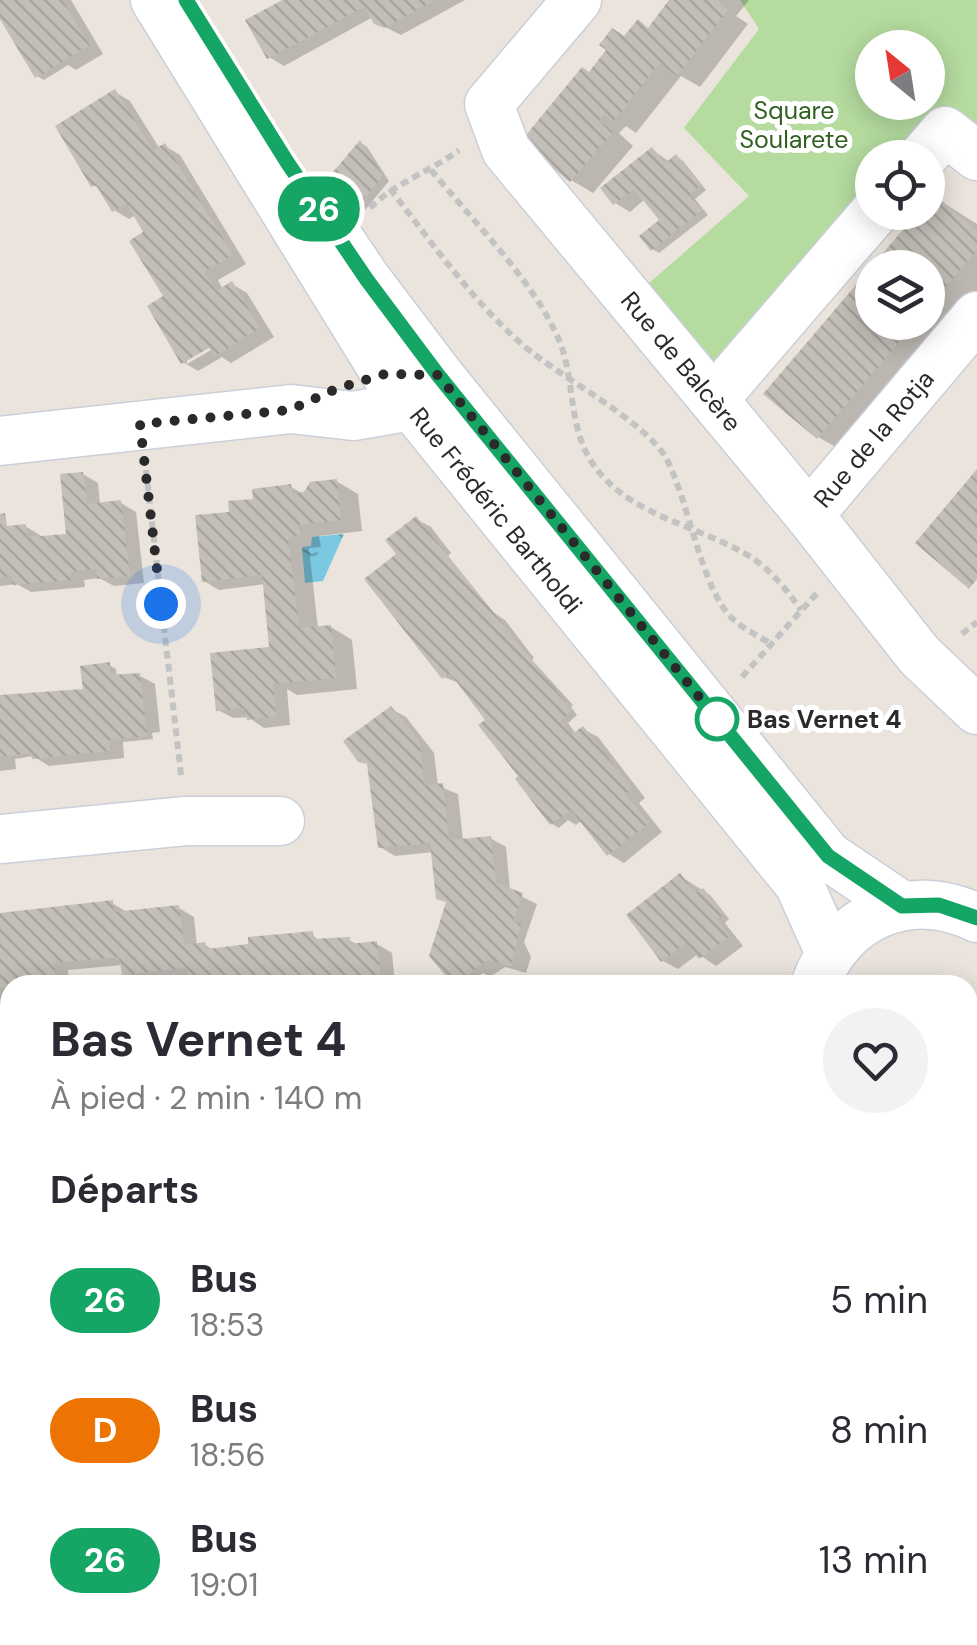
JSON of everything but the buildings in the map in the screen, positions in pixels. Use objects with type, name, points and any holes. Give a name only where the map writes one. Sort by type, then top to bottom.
[{"type":"street","name":"Rue Frédéric Bartholdi","points":[[155,0],[412,385],[798,884],[822,969]]},
{"type":"street","name":"Rue Frédéric Bartholdi","points":[[186,0],[357,266],[412,385],[712,713],[828,856],[902,906]]},
{"type":"street","points":[[498,125],[490,104],[577,0]]},
{"type":"street","name":"Rue de Balcère","points":[[498,125],[506,150],[714,399],[919,655],[977,710]]},
{"type":"street","points":[[937,140],[945,131],[977,156]]},
{"type":"street","points":[[714,399],[860,230]]},
{"type":"street","name":"Rue de la Rotja","points":[[827,538],[977,316]]},
{"type":"street","name":"Rue de la Rotja","points":[[827,538],[977,361]]},
{"type":"street","points":[[0,441],[290,410],[353,416],[412,385]]},
{"type":"street","points":[[0,839],[186,821],[280,822]]},
{"type":"street","points":[[822,969],[850,931],[874,915],[902,906],[939,905],[977,918]]},
{"type":"path","points":[[366,212],[390,189],[430,170],[498,125]]},
{"type":"path","points":[[430,170],[544,307],[561,344],[575,426],[593,464],[619,492],[654,513],[751,557],[784,587],[801,610]]},
{"type":"path","points":[[390,189],[459,276],[521,344],[620,414],[664,453],[716,595],[732,619],[771,644]]},
{"type":"path","points":[[140,424],[186,821]]},
{"type":"path","points":[[712,713],[801,610],[827,538]]},
{"type":"green space","name":"Square Soularete","points":[[740,0],[977,0],[977,137],[919,135],[914,140],[855,140],[855,206],[714,365],[647,285],[749,196],[684,128],[759,29]]},
{"type":"water","points":[[344,534],[323,581],[305,583],[302,547],[311,546],[312,537]]},
{"type":"bus line","name":"26","points":[[186,0],[287,162],[438,375],[828,856],[902,906],[939,905],[977,918]]},
{"type":"place","name":"Bas Vernet 4","points":[[717,719]]},
{"type":"route","points":[[161,604],[140,424],[290,410],[336,389],[385,374],[438,375],[717,719]]}]
